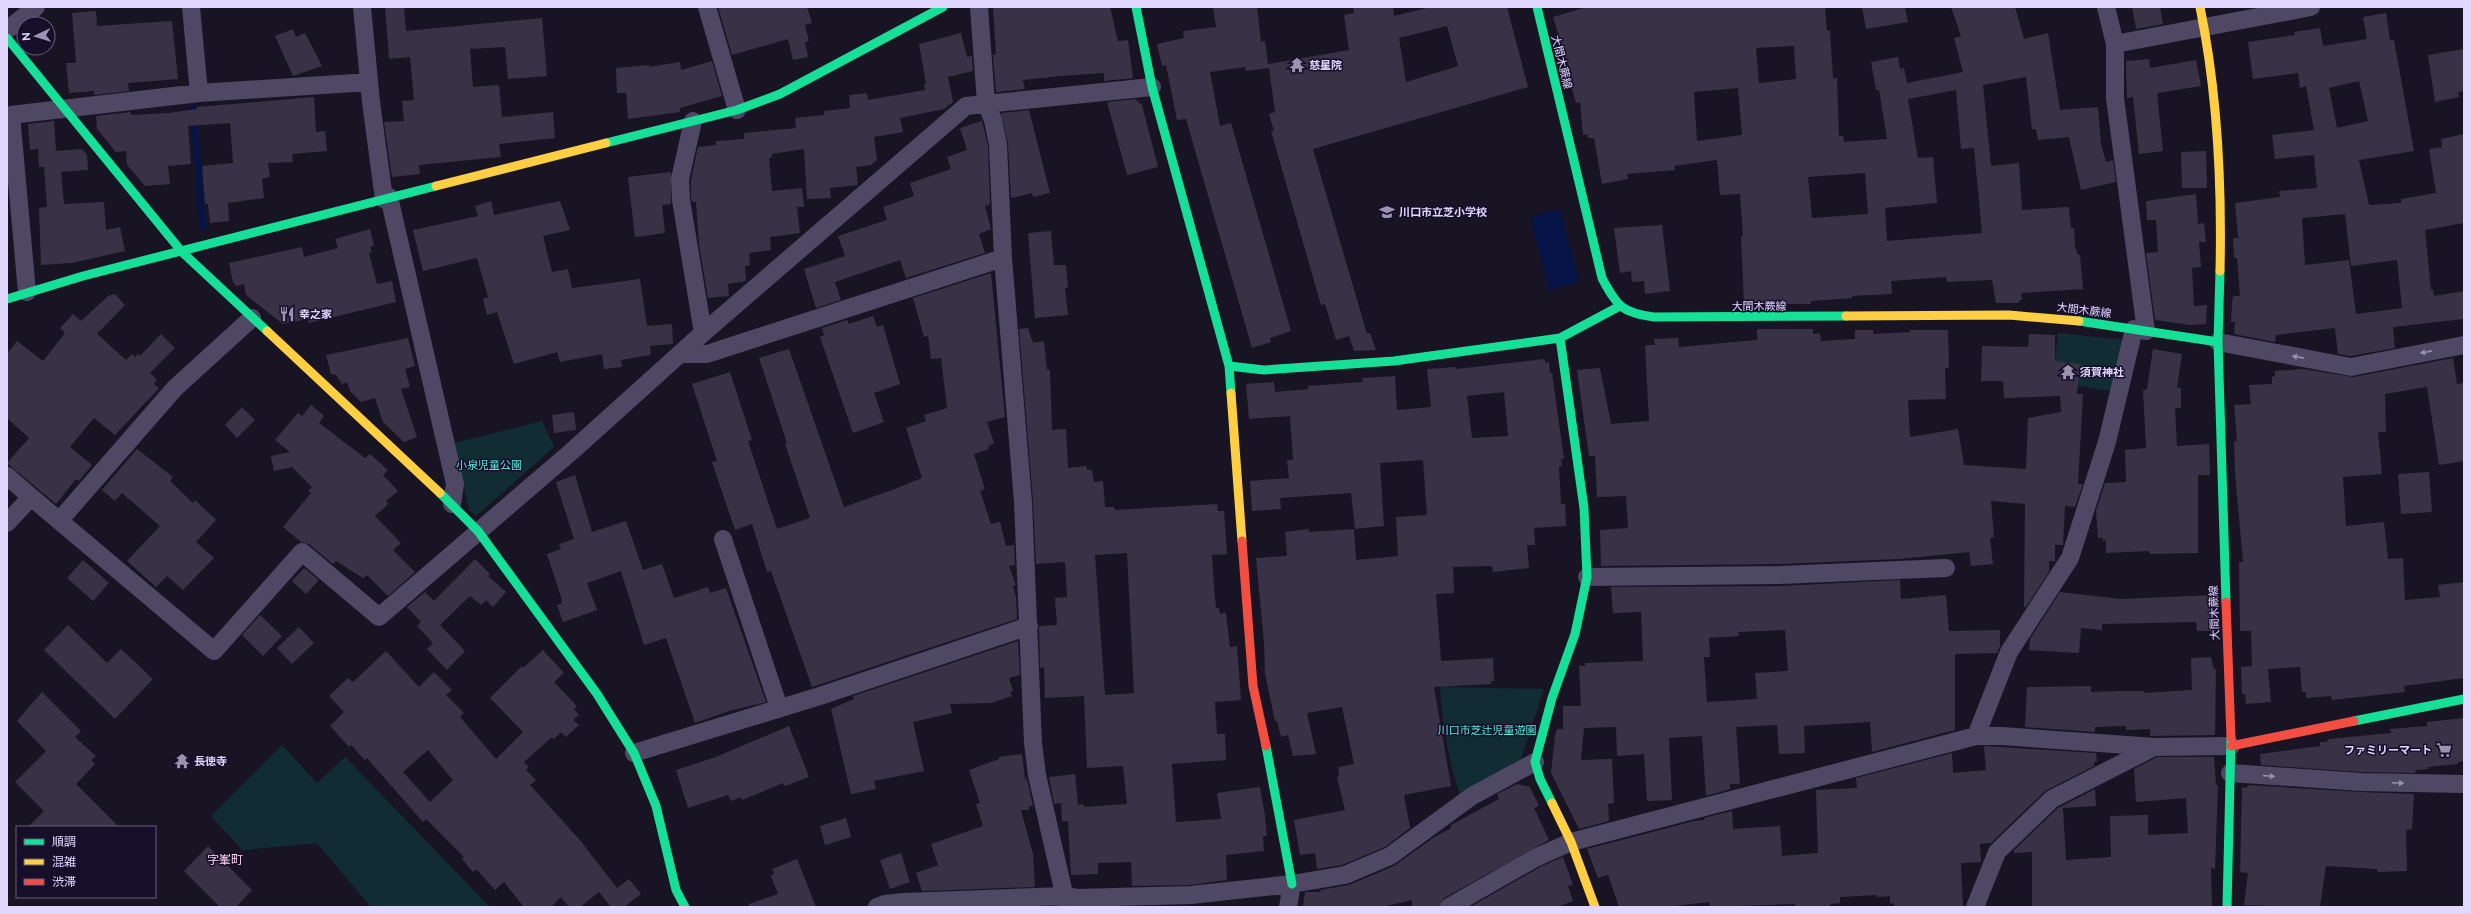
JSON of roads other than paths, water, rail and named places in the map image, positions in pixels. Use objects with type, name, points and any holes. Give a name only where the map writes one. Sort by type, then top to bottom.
[{"type":"street","points":[[7,30],[36,7]]},
{"type":"street","points":[[191,7],[200,93]]},
{"type":"street","points":[[362,7],[369,82],[387,198],[456,484],[452,504]]},
{"type":"street","points":[[707,7],[737,110]]},
{"type":"street","points":[[7,298],[83,276],[737,110],[780,94],[942,7]]},
{"type":"street","points":[[979,7],[986,103],[993,120],[998,145],[1003,258],[1023,495],[1033,742],[1037,775],[1066,901]]},
{"type":"street","points":[[1136,7],[1152,87],[1228,366],[1252,680],[1276,793],[1292,884],[1288,907]]},
{"type":"street","name":"大間木蕨線","points":[[1537,7],[1602,278],[1618,307],[1635,315],[1654,317],[2009,315],[2064,319],[2218,342],[2231,746],[2227,907]]},
{"type":"street","points":[[1976,736],[2009,652],[2070,558],[2107,442],[2140,330],[2114,98],[2114,44],[2106,7]]},
{"type":"street","points":[[2200,7],[2205,27],[2215,87],[2219,168],[2218,342],[2351,367],[2464,345]]},
{"type":"street","points":[[2114,44],[2311,7]]},
{"type":"street","points":[[7,38],[64,110],[182,252],[452,504],[478,531],[597,694],[634,753],[656,806],[676,890],[685,907]]},
{"type":"street","points":[[27,292],[9,113],[64,110],[200,93],[369,82]]},
{"type":"street","points":[[7,476],[214,651],[302,552],[379,617],[571,452],[703,333],[966,106],[1152,87]]},
{"type":"street","points":[[693,121],[680,179],[681,200],[703,333]]},
{"type":"street","points":[[680,354],[707,354],[1003,258]]},
{"type":"street","points":[[1228,366],[1264,370],[1394,361],[1560,338],[1618,307]]},
{"type":"street","points":[[59,521],[175,388],[252,318]]},
{"type":"street","points":[[1560,338],[1584,508],[1587,577],[1575,634],[1552,698],[1535,762],[1540,779],[1571,842],[1595,907]]},
{"type":"street","points":[[7,523],[31,497]]},
{"type":"street","points":[[723,540],[779,708]]},
{"type":"street","points":[[1587,577],[1780,575],[1946,568]]},
{"type":"street","points":[[634,753],[779,708],[1029,626]]},
{"type":"street","points":[[1449,907],[1535,858],[1571,842],[1976,736],[2002,736],[2155,747],[2231,746],[2464,699]]},
{"type":"street","points":[[1975,907],[1997,852],[2052,799],[2155,747]]},
{"type":"street","points":[[876,907],[885,904],[903,902],[1066,901],[1077,898],[1191,895],[1292,884],[1345,875],[1390,856],[1472,796],[1535,762]]},
{"type":"street","points":[[2230,773],[2361,782],[2464,784]]},
{"type":"waterway","points":[[193,108],[203,228]]},
{"type":"place","name":"慈星院","points":[[1297,65]]},
{"type":"place","name":"川口市立芝小学校","points":[[1387,212]]},
{"type":"place","name":"幸之家","points":[[287,314]]},
{"type":"place","name":"須賀神社","points":[[2068,372]]},
{"type":"place","name":"ファミリーマート","points":[[2444,750]]},
{"type":"place","name":"長徳寺","points":[[182,761]]},
{"type":"district","name":"字峯町","points":[[225,860]]},
{"type":"park label","name":"小泉児童公園","points":[[489,465]]},
{"type":"park label","name":"川口市芝辻児童遊園","points":[[1487,730]]}]
